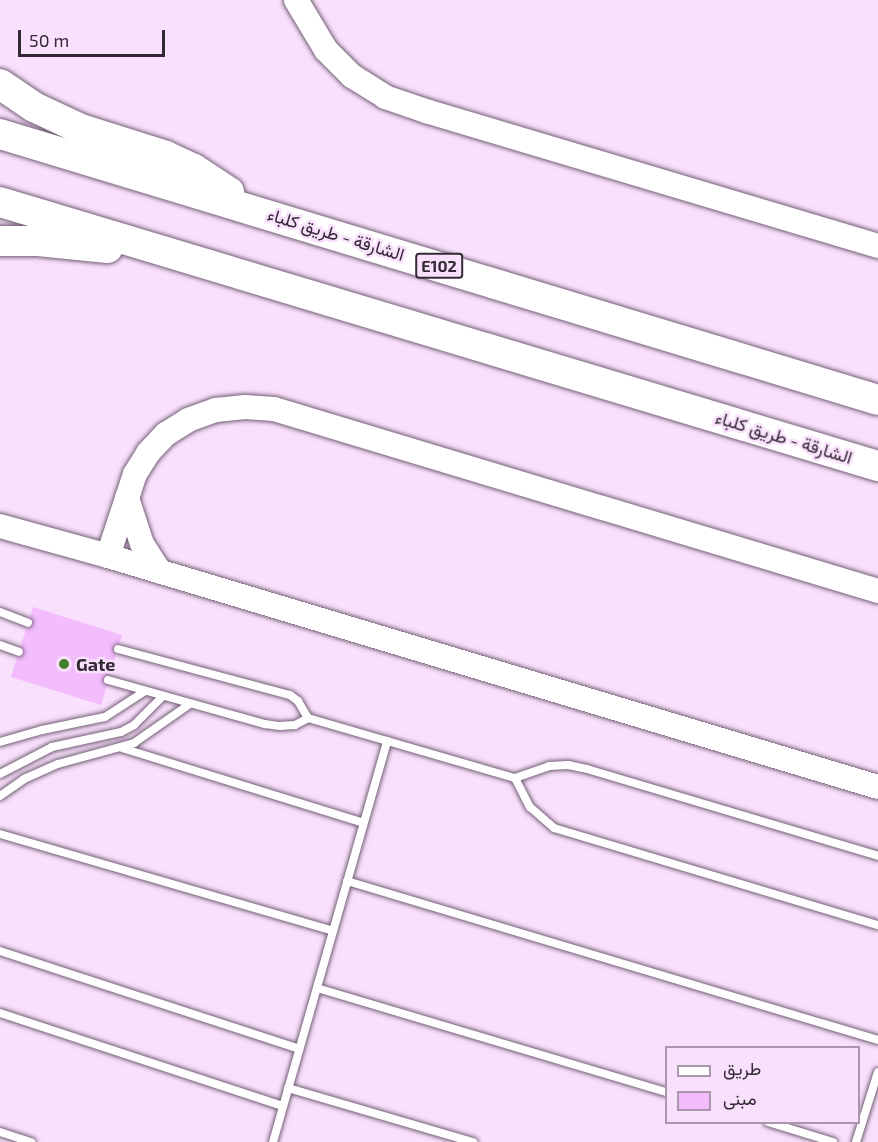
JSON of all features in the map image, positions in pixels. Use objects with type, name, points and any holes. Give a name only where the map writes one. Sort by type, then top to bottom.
[{"type":"highway","points":[[0,84],[34,107],[81,129],[166,156],[194,169],[262,212]]},
{"type":"highway","name":"الشارقة - طريق كلباء","points":[[0,134],[878,400]]},
{"type":"highway","name":"الشارقة - طريق كلباء","points":[[0,202],[878,466]]},
{"type":"highway","points":[[0,241],[38,241],[178,255]]},
{"type":"street","points":[[296,0],[326,50],[352,76],[385,96],[429,112],[878,246]]},
{"type":"street","points":[[108,556],[135,474],[148,453],[166,435],[188,420],[216,410],[245,406],[274,409],[878,591]]},
{"type":"street","points":[[127,496],[142,544],[160,572]]},
{"type":"street","points":[[0,526],[108,556],[878,787]]},
{"type":"lane","points":[[0,612],[28,623]]},
{"type":"lane","points":[[0,645],[19,652]]},
{"type":"lane","points":[[118,650],[290,695],[298,701],[308,718]]},
{"type":"lane","points":[[108,680],[190,704],[280,726],[295,724],[308,718],[515,778],[530,770],[549,766],[568,765],[587,768],[878,856]]},
{"type":"lane","points":[[0,742],[42,730],[105,717],[145,691]]},
{"type":"lane","points":[[0,774],[52,747],[121,732],[134,725],[163,696]]},
{"type":"lane","points":[[0,796],[24,779],[58,764],[122,748],[145,738],[190,704]]},
{"type":"lane","points":[[273,1142],[387,741]]},
{"type":"lane","points":[[122,748],[364,823]]},
{"type":"lane","points":[[515,778],[530,807],[554,828],[878,925]]},
{"type":"lane","points":[[0,834],[333,931]]},
{"type":"lane","points":[[347,881],[878,1040]]},
{"type":"lane","points":[[0,951],[299,1049]]},
{"type":"lane","points":[[317,988],[665,1092]]},
{"type":"lane","points":[[0,1014],[283,1106]]},
{"type":"lane","points":[[856,1142],[878,1072]]},
{"type":"lane","points":[[288,1088],[473,1142]]},
{"type":"lane","points":[[774,1124],[833,1142]]},
{"type":"lane","points":[[0,1132],[31,1142]]},
{"type":"building","name":"Gate","points":[[33,607],[122,635],[101,705],[11,677]]},
{"type":"place","name":"Gate","points":[[64,664]]}]
